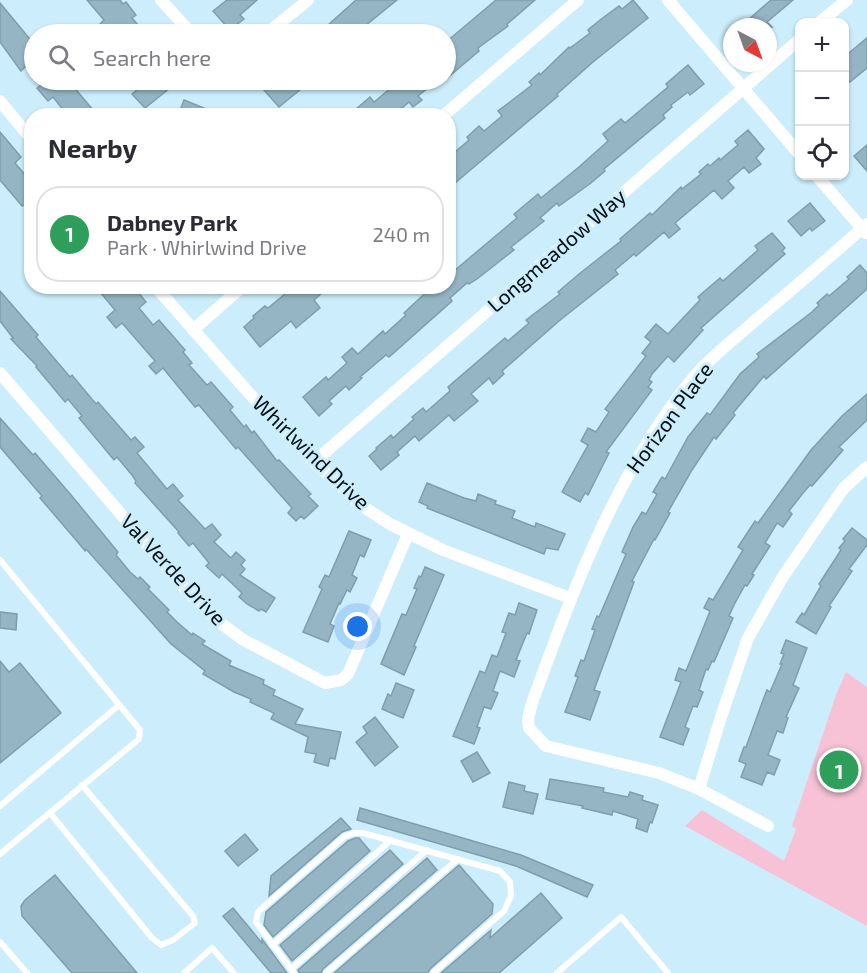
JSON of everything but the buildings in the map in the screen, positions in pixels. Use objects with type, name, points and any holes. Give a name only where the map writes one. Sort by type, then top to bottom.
[{"type":"street","points":[[161,0],[183,24]]},
{"type":"street","points":[[278,24],[308,0]]},
{"type":"street","points":[[452,108],[578,0]]},
{"type":"street","points":[[668,0],[795,149]]},
{"type":"street","points":[[825,18],[847,0]]},
{"type":"street","name":"Longmeadow Way","points":[[314,462],[795,43]]},
{"type":"street","points":[[0,101],[24,130]]},
{"type":"street","points":[[821,180],[865,228]]},
{"type":"street","name":"Horizon Place","points":[[699,789],[659,773],[546,746],[529,728],[528,719],[532,703],[592,545],[632,466],[694,377],[722,350],[865,228]]},
{"type":"street","name":"Whirlwind Drive","points":[[162,294],[314,462],[363,506],[408,534],[443,550],[570,598]]},
{"type":"street","points":[[193,330],[234,294]]},
{"type":"street","name":"Val Verde Drive","points":[[0,373],[186,590],[218,621],[242,639],[325,683],[334,683],[348,674],[408,534]]},
{"type":"street","points":[[768,826],[699,789],[748,638],[782,578],[843,489],[867,467]]},
{"type":"lane","points":[[0,560],[140,730],[139,739],[0,854]]},
{"type":"lane","points":[[0,806],[119,705]]},
{"type":"lane","points":[[50,813],[152,938],[161,945],[195,923],[193,916],[82,785]]},
{"type":"lane","points":[[428,850],[293,971],[256,922],[258,912],[267,903],[345,836],[354,833],[391,840],[428,850],[458,859],[500,870],[510,882],[511,896],[504,911],[433,973]]},
{"type":"lane","points":[[272,945],[391,840]]},
{"type":"lane","points":[[326,973],[458,859]]},
{"type":"lane","points":[[557,973],[621,917],[668,973]]},
{"type":"lane","points":[[0,942],[27,973]]},
{"type":"lane","points":[[184,973],[212,948],[234,973]]},
{"type":"shaded area","points":[[846,672],[867,687],[867,926],[685,826],[702,810],[784,861],[796,829],[792,826],[836,695]]},
{"type":"place","name":"Dabney Park","points":[[839,770]]}]
